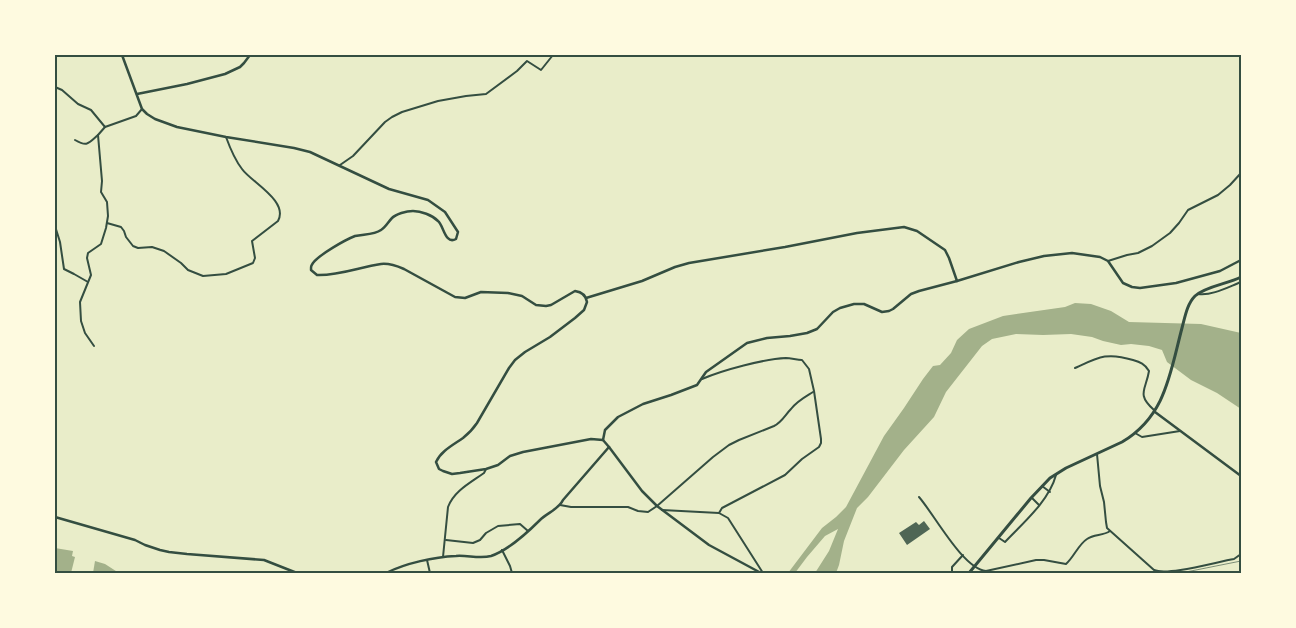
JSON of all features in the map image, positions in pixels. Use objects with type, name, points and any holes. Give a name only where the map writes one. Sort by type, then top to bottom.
[{"type":"main road","points":[[122,55],[142,109],[147,114],[167,124],[198,132],[302,150],[389,189],[433,202],[445,212],[458,232],[458,237],[450,240],[444,233],[439,221],[416,211],[408,211],[392,218],[381,230],[349,239],[318,258],[312,263],[311,267],[311,270],[317,275],[334,274],[384,264],[398,266],[455,297],[465,298],[481,292],[508,293],[522,296],[536,305],[546,306],[575,291],[582,293],[586,298],[587,305],[584,310],[550,337],[515,360],[478,424],[440,455],[436,462],[439,468],[452,474],[486,469],[498,465],[510,456],[523,452],[591,439],[603,440],[657,506],[708,545],[762,573]]},
{"type":"main road","points":[[137,94],[225,74],[240,67],[248,56]]},
{"type":"main road","points":[[586,298],[642,281],[689,263],[857,233],[904,227],[917,231],[945,250],[957,281]]},
{"type":"main road","points":[[603,440],[605,430],[618,417],[642,404],[697,385],[706,372],[747,343],[767,338],[807,333],[817,329],[833,312],[854,304],[864,304],[882,312],[889,311],[911,294],[1044,256],[1072,253],[1105,258],[1123,283],[1140,288],[1176,283],[1220,271],[1241,260]]},
{"type":"main road","points":[[970,573],[1042,486],[1073,465],[1114,446],[1144,426],[1155,412],[1163,397],[1190,303],[1198,294],[1241,277]]},
{"type":"main road","points":[[1155,412],[1241,476]]},
{"type":"main road","points":[[386,573],[397,567],[427,560],[457,556],[486,557],[502,550],[515,542],[546,514],[560,505],[609,447]]},
{"type":"main road","points":[[55,517],[135,540],[160,550],[264,560],[297,573]]},
{"type":"street","points":[[340,166],[385,122],[402,112],[444,100],[486,94],[517,71],[527,61],[541,70],[554,55]]},
{"type":"street","points":[[55,87],[62,90],[78,104],[92,110],[106,127]]},
{"type":"street","points":[[75,140],[81,144],[89,144],[106,127],[136,116],[142,109]]},
{"type":"street","points":[[94,346],[86,336],[81,321],[80,302],[91,271],[88,252],[101,244],[107,223],[107,202],[101,192],[102,181],[98,136]]},
{"type":"street","points":[[107,223],[121,227],[133,246],[138,248],[152,247],[164,251],[181,262],[188,270],[203,276],[226,274],[253,263],[255,258],[252,241],[278,221],[280,212],[275,201],[241,168],[226,137]]},
{"type":"street","points":[[1108,262],[1138,253],[1152,246],[1179,224],[1188,210],[1218,195],[1241,173]]},
{"type":"street","points":[[55,226],[60,242],[64,270],[88,282]]},
{"type":"street","points":[[1198,294],[1214,292],[1241,282]]},
{"type":"street","points":[[1075,368],[1100,357],[1110,355],[1143,364],[1148,368],[1143,394],[1147,404],[1155,412]]},
{"type":"street","points":[[702,379],[758,363],[786,358],[802,360],[809,369],[821,439],[821,444],[785,475],[722,508],[719,513]]},
{"type":"street","points":[[560,505],[571,507],[628,507],[648,512],[721,451],[739,440],[779,423],[798,401],[814,391]]},
{"type":"street","points":[[1135,433],[1142,437],[1180,431]]},
{"type":"street","points":[[1097,454],[1107,528],[1156,572],[1168,573],[1234,559],[1241,554]]},
{"type":"street","points":[[443,557],[450,501],[456,494],[484,473],[486,469]]},
{"type":"street","points":[[998,538],[1004,542],[1039,505],[1050,492],[1056,475]]},
{"type":"street","points":[[1042,486],[1050,492]]},
{"type":"street","points":[[919,497],[952,544],[975,566],[986,571],[1036,560],[1066,564],[1085,540],[1110,531]]},
{"type":"street","points":[[1031,498],[1039,505]]},
{"type":"street","points":[[662,510],[726,515],[762,573]]},
{"type":"street","points":[[446,540],[473,543],[480,540],[486,532],[498,526],[520,524],[529,531]]},
{"type":"street","points":[[502,550],[512,573]]},
{"type":"street","points":[[952,573],[952,567],[962,555]]},
{"type":"street","points":[[427,560],[430,573]]},
{"type":"street","points":[[978,573],[981,570]]},
{"type":"shaded area","points":[[1075,303],[1091,304],[1111,311],[1129,322],[1201,324],[1241,333],[1241,409],[1217,393],[1191,380],[1167,362],[1162,350],[1149,346],[1121,345],[1092,337],[1071,334],[1016,334],[992,339],[982,346],[946,392],[934,417],[904,450],[868,497],[857,508],[844,541],[836,573],[815,573],[829,551],[838,529],[825,536],[795,573],[788,573],[822,528],[846,507],[884,436],[923,379],[933,366],[940,365],[951,353],[957,340],[969,329],[1003,316],[1065,307]]},
{"type":"shaded area","points":[[55,548],[73,551],[72,556],[75,557],[71,573],[55,573]]},
{"type":"shaded area","points":[[95,561],[105,564],[119,573],[93,573]]},
{"type":"building","points":[[924,521],[930,529],[907,545],[899,533],[916,522],[919,525]]},
{"type":"railway","points":[[1181,573],[1241,561]]}]
